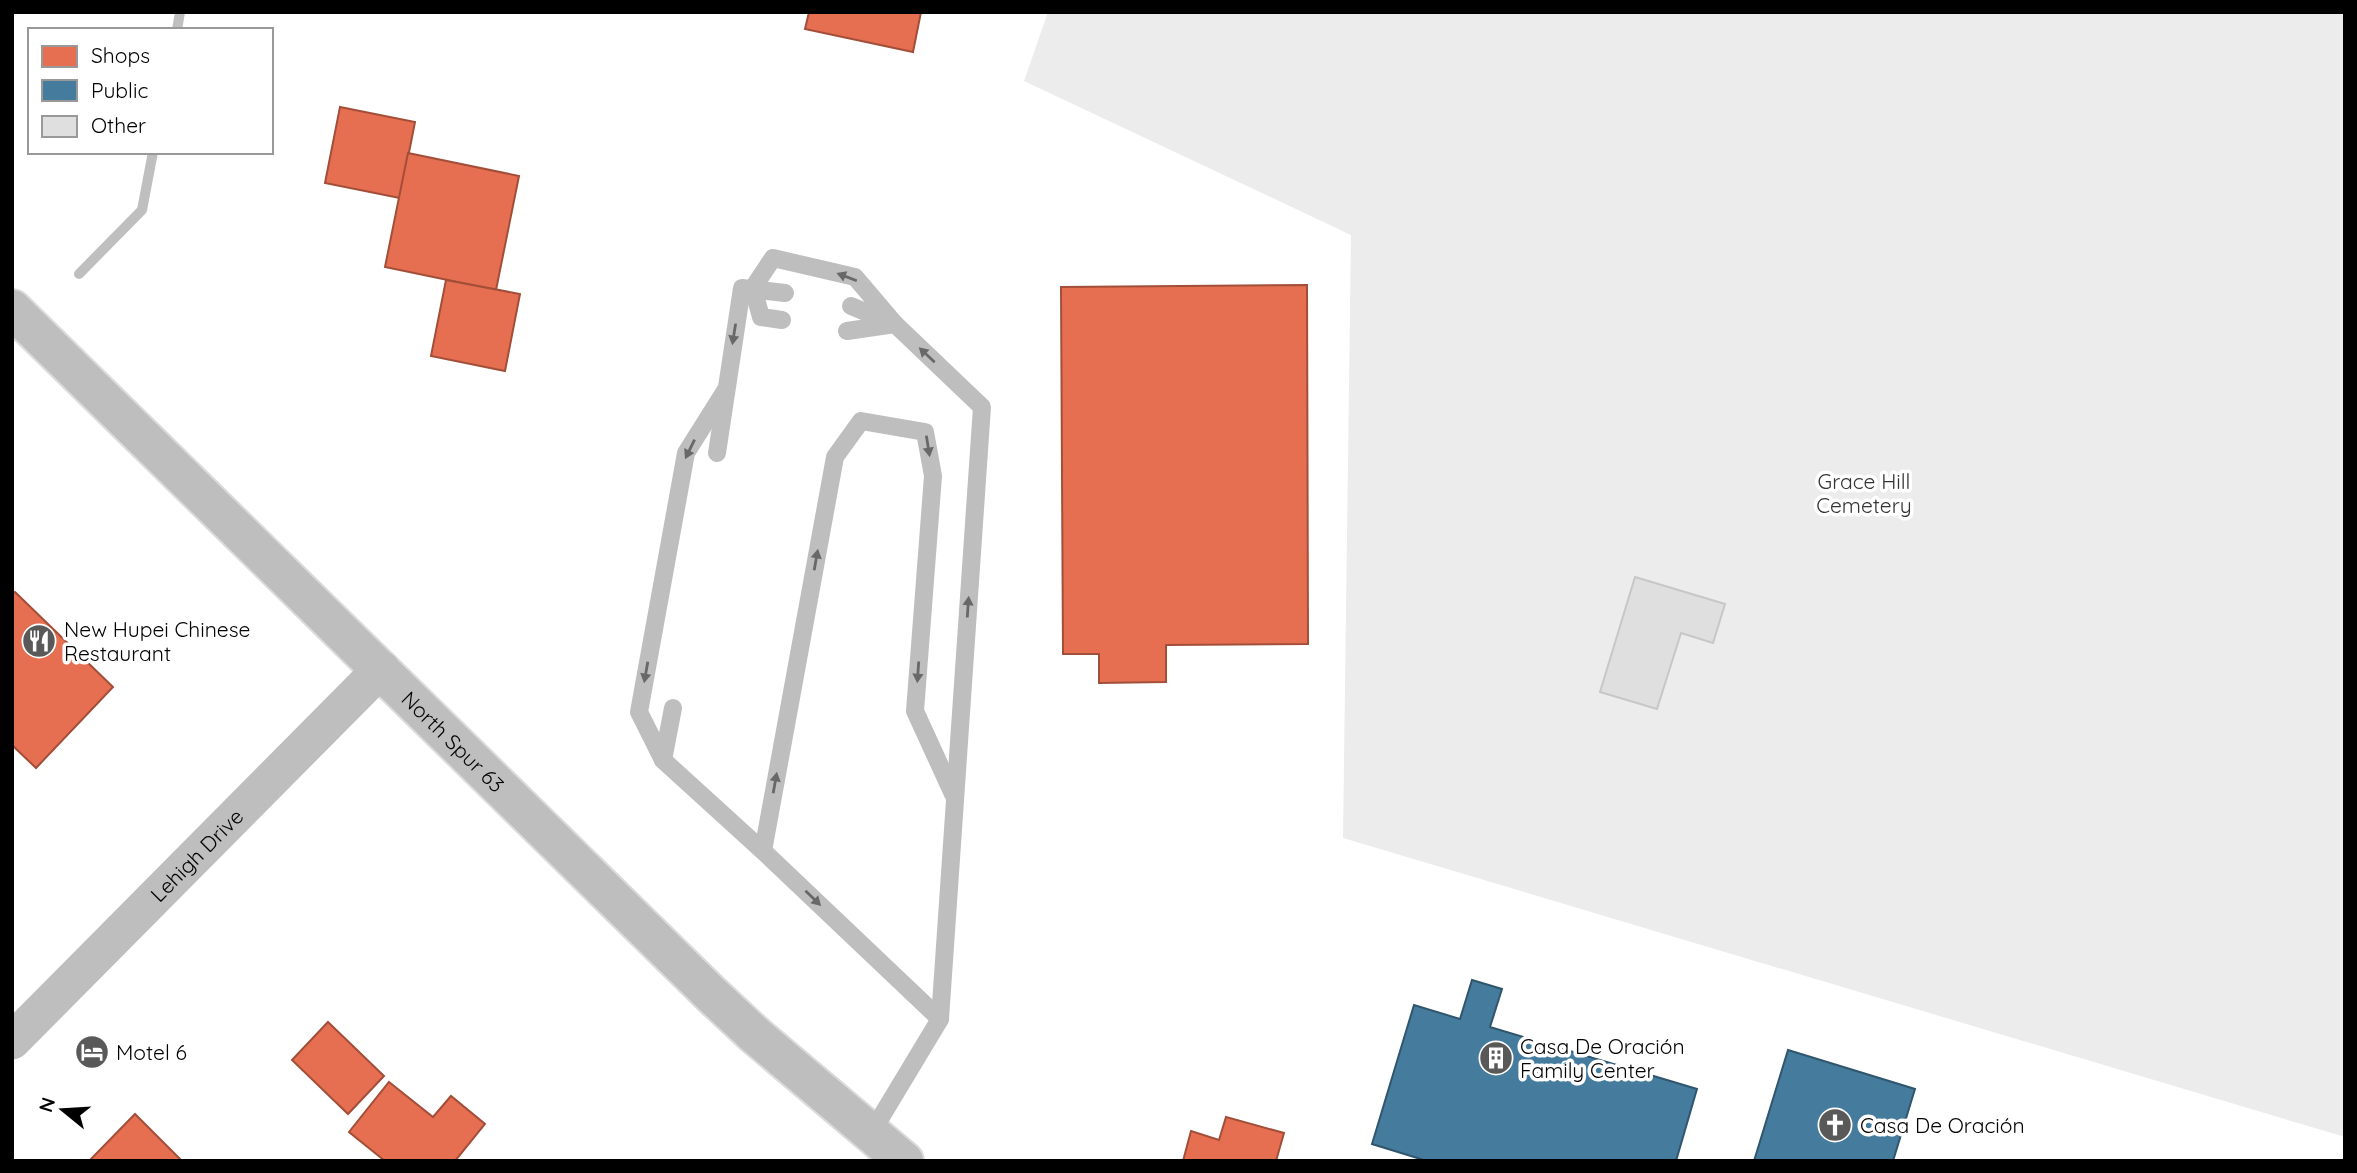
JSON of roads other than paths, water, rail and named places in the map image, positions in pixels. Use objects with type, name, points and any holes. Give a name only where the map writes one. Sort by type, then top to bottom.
[{"type":"main road","name":"North Spur 63","points":[[12,309],[712,995],[755,1035],[904,1161]]},
{"type":"street","name":"Lehigh Drive","points":[[12,1041],[381,669]]},
{"type":"lane","points":[[782,320],[761,317],[753,288],[773,258],[855,277],[895,324],[982,407],[940,1019],[872,1132]]},
{"type":"lane","points":[[717,453],[742,288],[785,293]]},
{"type":"lane","points":[[851,306],[895,324]]},
{"type":"lane","points":[[847,331],[895,324]]},
{"type":"lane","points":[[725,391],[686,453],[639,712],[663,760],[763,850],[940,1019]]},
{"type":"lane","points":[[763,850],[835,457],[861,421],[925,432],[933,476],[915,711],[955,797]]},
{"type":"lane","points":[[663,760],[673,708]]},
{"type":"waterway","points":[[177,28],[180,12]]},
{"type":"waterway","points":[[79,274],[142,210],[153,154]]},
{"type":"place","name":"New Hupei Chinese Restaurant","points":[[39,641]]},
{"type":"place","name":"Motel 6","points":[[92,1052]]},
{"type":"place","name":"Casa De Oración Family Center","points":[[1496,1058]]},
{"type":"place","name":"Casa De Oración","points":[[1835,1125]]},
{"type":"park label","name":"Grace Hill Cemetery","points":[[1864,493]]}]
